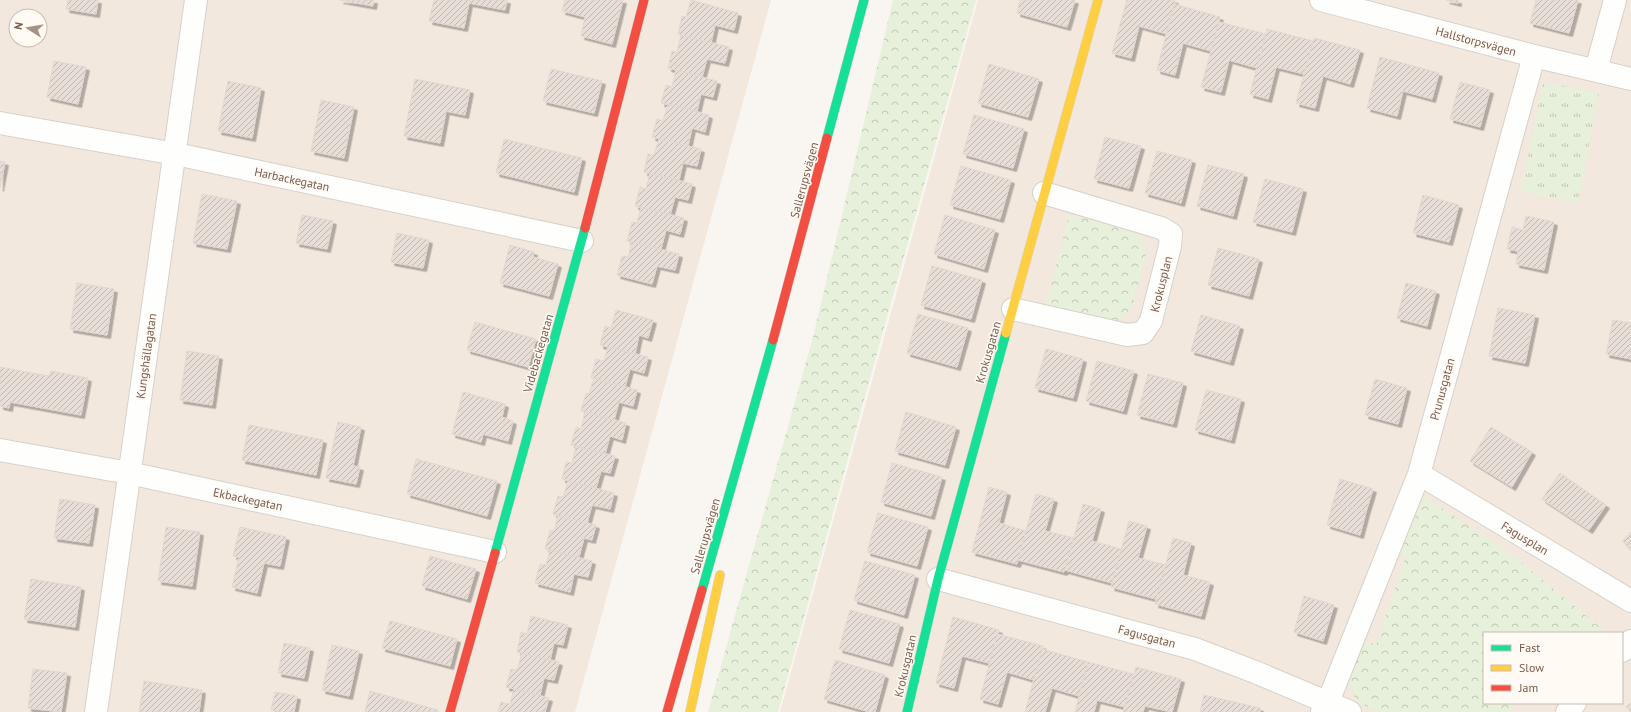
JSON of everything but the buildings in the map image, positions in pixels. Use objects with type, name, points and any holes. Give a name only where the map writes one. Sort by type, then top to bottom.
[{"type":"street","name":"Kungshällagatan","points":[[96,712],[129,473],[176,154],[196,0]]},
{"type":"street","name":"Videbackegatan","points":[[450,712],[582,241],[644,0]]},
{"type":"street","name":"Sallerupsvägen","points":[[667,712],[766,367],[864,0]]},
{"type":"street","name":"Krokusgatan","points":[[907,712],[938,579],[1098,0]]},
{"type":"street","name":"Hallstorpsvägen","points":[[1321,0],[1534,56],[1631,79]]},
{"type":"street","points":[[1596,70],[1615,0]]},
{"type":"street","name":"Prunusgatan","points":[[1325,707],[1419,474],[1534,56]]},
{"type":"street","name":"Harbackegatan","points":[[0,123],[176,154],[582,241]]},
{"type":"street","name":"Krokusplan","points":[[1013,309],[1127,335],[1143,332],[1152,321],[1172,234],[1161,228],[1044,194]]},
{"type":"street","name":"Sallerupsvägen","points":[[736,505],[766,367]]},
{"type":"street","name":"Ekbackegatan","points":[[0,450],[129,473],[495,552]]},
{"type":"street","name":"Fagusplan","points":[[1419,474],[1631,601]]},
{"type":"street","name":"Sallerupsvägen","points":[[690,712],[722,566]]},
{"type":"street","name":"Fagusgatan","points":[[938,579],[1195,649],[1325,707],[1350,712]]},
{"type":"street","points":[[1623,650],[1631,641]]},
{"type":"street","points":[[1567,712],[1574,704]]},
{"type":"shaded area","points":[[0,0],[771,0],[575,712],[0,712]]},
{"type":"shaded area","points":[[978,0],[1631,0],[1631,712],[780,712]]},
{"type":"green space","points":[[893,0],[976,0],[778,712],[708,712],[813,337]]},
{"type":"green space","points":[[1543,82],[1599,93],[1578,203],[1521,191]]},
{"type":"green space","points":[[1069,215],[1133,229],[1143,241],[1146,254],[1132,307],[1124,317],[1115,321],[1046,304]]},
{"type":"green space","points":[[1424,496],[1515,557],[1606,632],[1483,632],[1483,704],[1517,704],[1509,712],[1380,712],[1355,701],[1350,679],[1361,638],[1376,645],[1406,556],[1393,552],[1411,509]]},
{"type":"traffic: fast","points":[[827,138],[864,0]]},
{"type":"traffic: fast","points":[[495,553],[585,228]]},
{"type":"traffic: fast","points":[[907,712],[938,579],[1006,333]]},
{"type":"traffic: fast","points":[[702,590],[773,340]]},
{"type":"traffic: slow","points":[[1006,333],[1098,0]]},
{"type":"traffic: slow","points":[[690,712],[720,575]]},
{"type":"traffic: jam","points":[[585,228],[644,0]]},
{"type":"traffic: jam","points":[[773,340],[827,138]]},
{"type":"traffic: jam","points":[[450,712],[495,553]]},
{"type":"traffic: jam","points":[[667,712],[702,590]]}]
